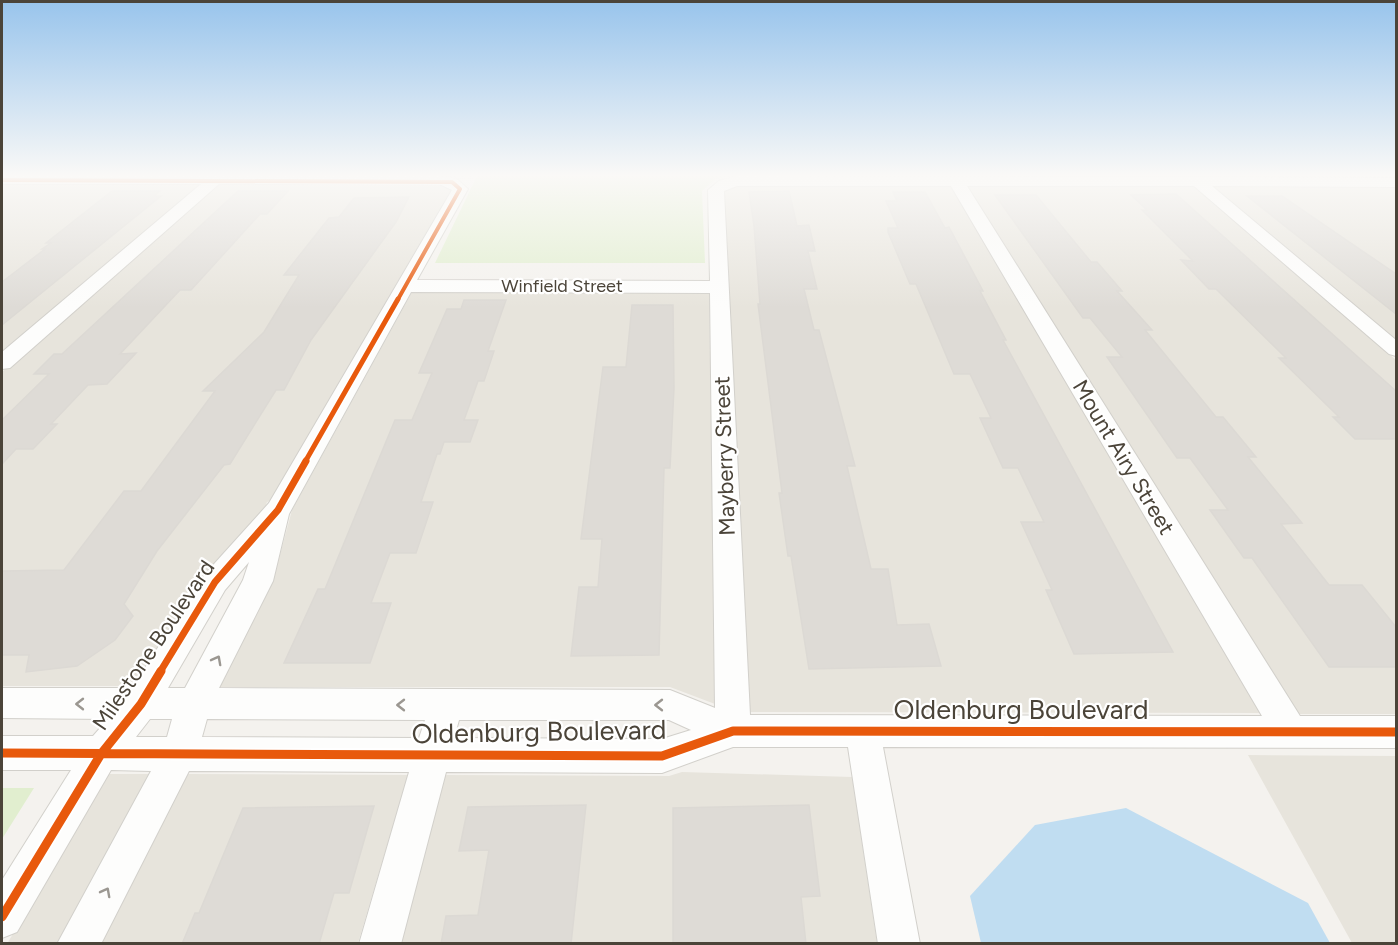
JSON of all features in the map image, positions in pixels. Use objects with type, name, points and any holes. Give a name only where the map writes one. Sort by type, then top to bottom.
[{"type":"street","points":[[2,363],[168,220]]},
{"type":"street","name":"Milestone Boulevard","points":[[2,917],[101,754],[141,704],[215,582],[278,510],[442,220]]},
{"type":"street","name":"Mayberry Street","points":[[717,220],[733,731]]},
{"type":"street","name":"Mount Airy Street","points":[[980,220],[1291,732]]},
{"type":"street","points":[[1242,220],[1396,350]]},
{"type":"street","name":"Winfield Street","points":[[409,279],[718,280]]},
{"type":"street","name":"Milestone Boulevard","points":[[78,944],[178,754],[194,704],[258,581],[278,510]]},
{"type":"street","name":"Oldenburg Boulevard","points":[[2,703],[670,705],[733,731]]},
{"type":"street","points":[[380,944],[446,705]]},
{"type":"street","name":"Oldenburg Boulevard","points":[[2,753],[669,755],[733,731],[1396,732]]},
{"type":"street","points":[[863,731],[899,944]]},
{"type":"shaded area","points":[[2,220],[161,220],[2,354]]},
{"type":"shaded area","points":[[177,220],[433,220],[270,501],[267,502],[264,510],[135,686],[2,686],[2,372]]},
{"type":"shaded area","points":[[725,220],[972,220],[1262,713],[750,712]]},
{"type":"shaded area","points":[[988,220],[1235,220],[1396,360],[1396,714],[1297,714]]},
{"type":"shaded area","points":[[1251,220],[1396,220],[1396,341]]},
{"type":"shaded area","points":[[412,292],[709,292],[715,704],[670,687],[219,687],[273,581],[292,510]]},
{"type":"shaded area","points":[[1248,755],[1396,756],[1396,943],[1352,943]]},
{"type":"shaded area","points":[[682,772],[852,777],[877,943],[401,944],[444,775],[669,776]]},
{"type":"shaded area","points":[[107,774],[150,774],[57,943],[7,944]]},
{"type":"shaded area","points":[[186,774],[408,775],[358,943],[100,944]]},
{"type":"green space","points":[[456,220],[703,220],[705,263],[435,263]]},
{"type":"green space","points":[[2,788],[34,788],[2,839]]},
{"type":"water","points":[[1126,808],[1308,903],[1330,943],[981,943],[970,896],[1035,825]]},
{"type":"building","points":[[75,220],[131,220],[2,325],[2,282],[51,243],[46,243]]},
{"type":"building","points":[[207,220],[254,220],[191,290],[180,290],[120,354],[136,353],[107,384],[88,385],[51,424],[57,424],[33,449],[16,449],[2,464],[2,420],[49,374],[34,374],[54,354],[62,354]]},
{"type":"building","points":[[327,220],[397,220],[311,340],[284,390],[276,390],[230,464],[224,465],[157,551],[124,604],[133,616],[115,640],[77,666],[26,672],[29,655],[2,655],[2,571],[64,570],[124,491],[141,491],[215,391],[203,391],[264,332],[299,275],[284,275]]},
{"type":"building","points":[[753,220],[796,220],[797,226],[809,225],[815,251],[808,251],[817,289],[804,289],[814,330],[819,330],[855,466],[847,466],[871,569],[888,569],[897,625],[929,624],[941,666],[809,669],[779,493],[782,493],[758,304],[760,304]]},
{"type":"building","points":[[894,220],[941,220],[945,228],[949,227],[983,291],[980,291],[1006,340],[1003,340],[1173,652],[1074,654],[1046,590],[1052,590],[1021,522],[1044,522],[1018,468],[1003,468],[980,418],[991,418],[970,374],[954,374],[916,284],[910,284],[888,232],[888,228],[898,228]]},
{"type":"building","points":[[1013,220],[1057,220],[1091,262],[1097,262],[1122,291],[1117,291],[1152,330],[1145,330],[1216,417],[1223,417],[1256,457],[1248,457],[1302,523],[1281,524],[1329,585],[1362,585],[1396,627],[1396,667],[1329,667],[1252,558],[1244,558],[1210,510],[1228,510],[1190,458],[1177,458],[1107,357],[1122,357],[1090,318],[1083,318]]},
{"type":"building","points":[[1152,220],[1205,220],[1396,391],[1396,439],[1355,439],[1333,417],[1339,417],[1279,358],[1286,358],[1216,289],[1209,289],[1181,260],[1193,261]]},
{"type":"building","points":[[1277,220],[1317,220],[1396,274],[1396,314]]},
{"type":"building","points":[[464,300],[506,300],[488,351],[494,351],[484,381],[478,381],[464,420],[478,420],[470,442],[444,442],[440,454],[437,454],[421,502],[433,502],[416,553],[390,553],[371,603],[391,603],[370,663],[284,663],[318,589],[325,589],[395,420],[412,420],[432,373],[419,373],[447,309],[461,309]]},
{"type":"building","points":[[632,305],[673,305],[674,388],[670,468],[664,468],[659,655],[571,656],[579,587],[598,587],[602,539],[581,539],[603,367],[626,367]]},
{"type":"building","points":[[586,805],[571,944],[441,944],[446,916],[478,915],[489,850],[459,851],[468,807]]},
{"type":"building","points":[[809,805],[820,896],[801,897],[806,944],[673,944],[673,808]]},
{"type":"building","points":[[374,806],[349,893],[334,893],[319,944],[182,944],[195,913],[199,913],[243,808]]},
{"type":"cycle path","points":[[2,917],[101,754],[141,704],[215,582],[278,510],[442,220]]},
{"type":"cycle path","points":[[2,753],[662,756],[733,731],[1396,732]]}]
